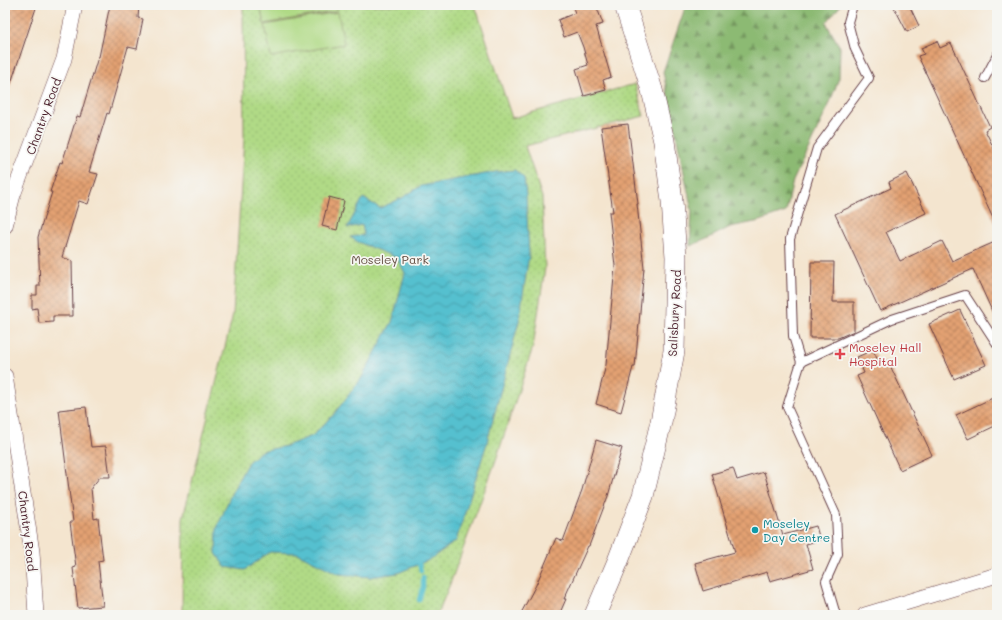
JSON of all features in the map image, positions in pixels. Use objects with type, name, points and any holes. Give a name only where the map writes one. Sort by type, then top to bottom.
[{"type":"main road","name":"Salisbury Road","points":[[595,615],[643,496],[661,422],[674,351],[676,258],[672,201],[664,141],[652,90],[625,5]]},
{"type":"street","name":"Chantry Road","points":[[5,226],[13,195],[64,59],[75,5]]},
{"type":"street","name":"Chantry Road","points":[[5,376],[32,552],[36,615]]},
{"type":"street","points":[[865,615],[997,575]]},
{"type":"lane","points":[[836,615],[826,582],[838,554],[836,515],[787,407],[801,362],[793,336],[790,239],[817,148],[869,78],[855,49],[848,22],[852,5]]},
{"type":"lane","points":[[985,78],[997,55]]},
{"type":"lane","points":[[801,362],[892,319],[965,295],[997,344]]},
{"type":"green space","name":"Moseley Park","points":[[243,5],[475,5],[512,118],[635,84],[644,116],[525,146],[542,197],[545,268],[533,347],[496,460],[437,615],[182,615],[183,518],[233,314],[244,138]]},
{"type":"green space","points":[[260,5],[336,5],[337,11],[264,24]]},
{"type":"green space","points":[[686,5],[841,5],[826,23],[840,47],[839,78],[829,105],[793,181],[786,212],[760,221],[730,227],[690,246],[692,211],[663,72]]},
{"type":"green space","points":[[338,12],[344,44],[271,57],[265,25]]},
{"type":"water","points":[[515,170],[524,178],[529,255],[519,321],[486,446],[456,541],[429,560],[398,573],[370,577],[339,574],[297,553],[270,552],[245,570],[225,567],[216,553],[217,528],[232,492],[248,462],[261,451],[286,446],[312,436],[334,414],[361,379],[392,322],[405,273],[397,258],[358,242],[350,237],[364,235],[362,225],[347,228],[363,198],[380,208],[402,198],[421,186],[495,172]]},
{"type":"building","points":[[5,5],[37,5],[7,95],[5,95],[5,28],[8,18],[5,17]]},
{"type":"building","points":[[110,5],[139,5],[138,18],[143,19],[137,49],[128,47],[109,114],[107,113],[89,172],[98,174],[88,204],[79,201],[62,257],[72,261],[73,316],[53,316],[53,322],[39,323],[37,308],[32,309],[32,295],[37,295],[37,286],[40,286],[38,237],[60,162],[62,163],[77,116],[80,117],[99,57]]},
{"type":"building","points":[[572,5],[596,5],[603,24],[596,26],[611,77],[603,80],[606,90],[584,96],[576,69],[588,65],[583,47],[577,32],[564,37],[558,20],[575,13]]},
{"type":"building","points":[[893,5],[909,5],[919,26],[907,32]]},
{"type":"building","points":[[937,41],[940,48],[951,43],[990,127],[985,130],[997,155],[997,227],[918,56],[924,54],[921,48]]},
{"type":"building","points":[[628,124],[644,268],[635,367],[633,367],[621,412],[596,404],[606,365],[615,266],[609,212],[613,212],[601,127]]},
{"type":"building","points":[[907,173],[926,213],[886,232],[900,261],[942,241],[952,261],[997,241],[997,322],[973,269],[880,311],[835,214],[891,188],[889,182]]},
{"type":"building","points":[[329,197],[344,201],[337,230],[322,226]]},
{"type":"building","points":[[811,262],[834,262],[833,302],[854,302],[854,331],[838,338],[810,338]]},
{"type":"building","points":[[960,310],[986,365],[954,379],[929,324]]},
{"type":"building","points":[[873,350],[880,365],[888,361],[932,455],[900,470],[857,376],[864,373],[857,357]]},
{"type":"building","points":[[997,396],[997,425],[968,439],[956,415]]},
{"type":"building","points":[[86,407],[91,447],[106,446],[110,477],[100,477],[91,488],[94,519],[98,518],[103,560],[98,561],[103,606],[78,608],[73,568],[76,567],[70,522],[73,522],[59,410]]},
{"type":"building","points":[[596,440],[622,448],[608,496],[589,546],[564,599],[566,599],[559,615],[520,615],[536,585],[556,538],[563,541],[582,490]]},
{"type":"building","name":"Moseley Day Centre","points":[[733,468],[737,480],[764,472],[783,535],[816,526],[820,540],[806,544],[813,569],[770,581],[767,572],[703,591],[695,563],[735,552],[712,474]]},
{"type":"waterway","points":[[419,564],[421,571]]},
{"type":"waterway","points":[[419,600],[423,587],[423,577]]},
{"type":"place","name":"Moseley Hall Hospital","points":[[840,354]]},
{"type":"place","name":"Moseley Day Centre","points":[[755,530]]}]
